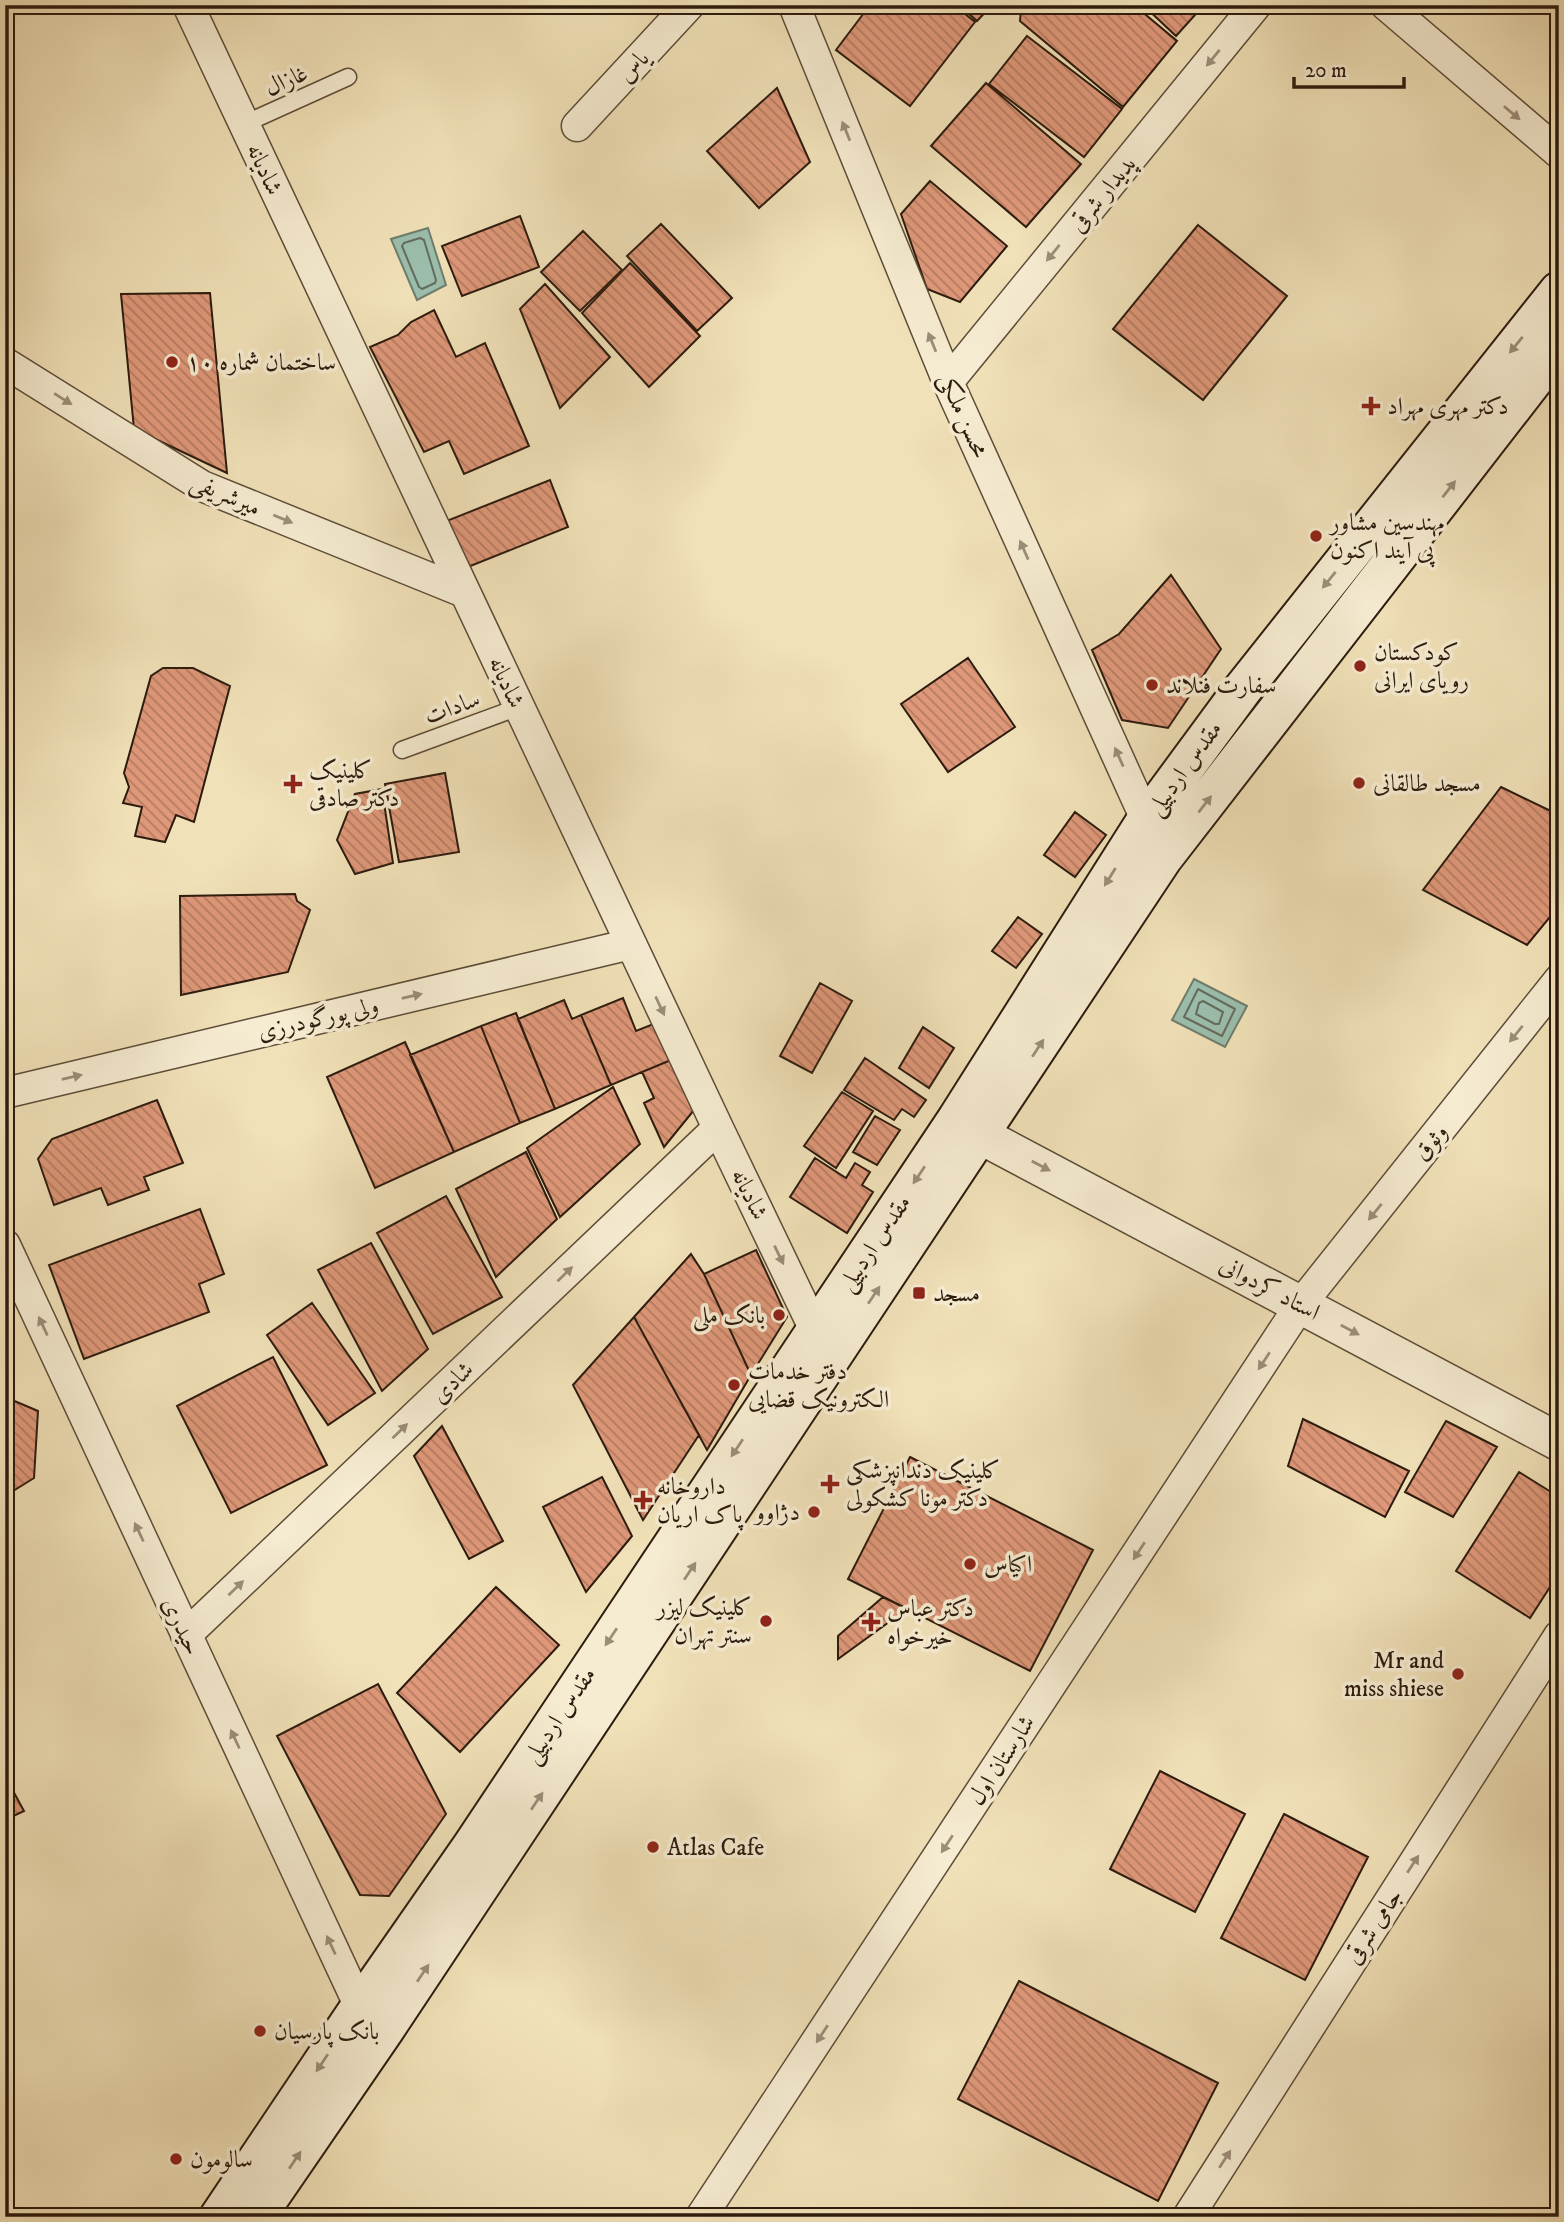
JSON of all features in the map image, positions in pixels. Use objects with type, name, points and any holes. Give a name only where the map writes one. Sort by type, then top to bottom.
[{"type":"main road","name":"مقدس اردبیلی","points":[[968,1127],[1147,819],[1242,690],[1559,291]]},
{"type":"main road","name":"مقدس اردبیلی","points":[[256,2217],[372,2018],[968,1127],[1163,858],[1559,347]]},
{"type":"main road","name":"مقدس اردبیلی","points":[[219,2217],[372,2018]]},
{"type":"street","name":"شادیانه","points":[[188,5],[718,1128],[826,1341]]},
{"type":"street","name":"یاس","points":[[577,126],[689,5]]},
{"type":"street","name":"محسن ملکی","points":[[794,5],[948,382],[1163,858]]},
{"type":"street","name":"پدیدار شرقی","points":[[948,382],[1256,5]]},
{"type":"street","points":[[1386,5],[1559,153]]},
{"type":"street","name":"میرشریفی","points":[[5,363],[202,486],[464,593]]},
{"type":"street","name":"ولی پورگودرزی","points":[[5,1093],[631,944]]},
{"type":"street","name":"وثوق","points":[[1301,1304],[1559,980]]},
{"type":"street","name":"استاد کردوانی","points":[[968,1127],[1559,1442]]},
{"type":"street","name":"شادی","points":[[186,1635],[718,1128]]},
{"type":"street","name":"حیدری","points":[[5,1245],[186,1635],[372,2018]]},
{"type":"street","name":"شارستان اول","points":[[701,2217],[1301,1304]]},
{"type":"street","name":"جامی شرقی","points":[[1188,2217],[1559,1636]]},
{"type":"lane","name":"غازال","points":[[244,124],[348,77]]},
{"type":"lane","name":"سادات","points":[[402,750],[519,707]]},
{"type":"water","points":[[428,228],[446,285],[417,300],[391,239]]},
{"type":"water","points":[[1194,979],[1247,1006],[1225,1047],[1172,1020]]},
{"type":"building","points":[[870,5],[954,5],[975,22],[910,106],[836,50]]},
{"type":"building","points":[[959,5],[992,5],[977,21]]},
{"type":"building","points":[[1024,5],[1134,5],[1177,41],[1123,107],[1020,21]]},
{"type":"building","points":[[1143,5],[1204,5],[1176,36]]},
{"type":"building","points":[[1027,36],[1122,109],[1084,157],[989,84]]},
{"type":"building","points":[[986,83],[1081,164],[1026,227],[931,146]]},
{"type":"building","points":[[777,88],[810,162],[759,208],[707,151]]},
{"type":"building","points":[[930,181],[1007,246],[960,302],[927,289],[901,214]]},
{"type":"building","points":[[520,216],[539,267],[462,296],[442,246]]},
{"type":"building","points":[[661,224],[732,298],[697,331],[627,256]]},
{"type":"building","points":[[1198,225],[1287,296],[1203,400],[1113,329]]},
{"type":"building","points":[[583,231],[622,270],[580,311],[541,272]]},
{"type":"building","points":[[630,263],[700,336],[649,387],[582,313]]},
{"type":"building","points":[[545,284],[610,357],[560,408],[520,309]]},
{"type":"building","name":"ساختمان شماره ۱۰","points":[[210,293],[227,473],[134,429],[121,294]]},
{"type":"building","points":[[434,310],[456,357],[485,343],[529,446],[464,474],[449,441],[424,452],[370,347],[398,335],[411,322]]},
{"type":"building","points":[[550,480],[568,527],[458,571],[439,524]]},
{"type":"building","name":"سفارت فنلاند","points":[[1171,575],[1221,649],[1168,728],[1122,720],[1092,650],[1119,634]]},
{"type":"building","points":[[968,658],[1015,727],[948,772],[901,704]]},
{"type":"building","points":[[163,668],[193,668],[230,686],[194,822],[176,815],[165,842],[135,836],[142,807],[123,803],[129,787],[124,773],[151,676]]},
{"type":"building","points":[[445,773],[459,852],[399,862],[385,784]]},
{"type":"building","points":[[1501,787],[1559,815],[1559,906],[1527,945],[1423,890]]},
{"type":"building","points":[[382,789],[393,863],[355,874],[337,840],[355,794]]},
{"type":"building","points":[[1075,812],[1106,835],[1075,877],[1044,855]]},
{"type":"building","points":[[295,894],[297,901],[310,910],[288,972],[181,995],[180,896]]},
{"type":"building","points":[[1018,917],[1042,934],[1016,968],[992,951]]},
{"type":"building","points":[[820,983],[852,1001],[812,1073],[780,1056]]},
{"type":"building","points":[[623,998],[636,1031],[656,1023],[671,1060],[611,1085],[581,1015]]},
{"type":"building","points":[[564,1000],[572,1019],[581,1015],[611,1085],[555,1109],[518,1019]]},
{"type":"building","points":[[516,1013],[555,1109],[520,1123],[481,1026]]},
{"type":"building","points":[[481,1026],[520,1123],[454,1152],[410,1055]]},
{"type":"building","points":[[923,1027],[954,1048],[929,1088],[899,1068]]},
{"type":"building","points":[[405,1042],[454,1152],[375,1188],[327,1077]]},
{"type":"building","points":[[865,1058],[926,1100],[914,1117],[902,1109],[894,1120],[844,1090]]},
{"type":"building","points":[[671,1060],[694,1110],[664,1147],[644,1103],[654,1098],[642,1072]]},
{"type":"building","points":[[613,1087],[640,1144],[560,1217],[527,1148]]},
{"type":"building","points":[[842,1092],[873,1111],[836,1168],[804,1146]]},
{"type":"building","points":[[157,1100],[183,1163],[144,1177],[149,1190],[108,1205],[101,1188],[54,1205],[38,1159],[52,1139]]},
{"type":"building","points":[[875,1116],[900,1130],[877,1165],[853,1152]]},
{"type":"building","points":[[526,1152],[557,1219],[496,1277],[456,1189]]},
{"type":"building","points":[[815,1158],[846,1178],[855,1163],[870,1172],[862,1185],[873,1192],[847,1233],[790,1197]]},
{"type":"building","points":[[446,1196],[502,1297],[433,1334],[377,1233]]},
{"type":"building","points":[[200,1209],[224,1274],[199,1284],[209,1312],[84,1359],[49,1265]]},
{"type":"building","points":[[371,1243],[428,1349],[382,1391],[318,1270]]},
{"type":"building","points":[[756,1250],[787,1317],[751,1375],[704,1274]]},
{"type":"building","points":[[691,1254],[704,1274],[751,1375],[707,1450],[634,1317]]},
{"type":"building","points":[[312,1303],[375,1393],[328,1425],[267,1335]]},
{"type":"building","points":[[634,1317],[699,1435],[643,1520],[573,1385]]},
{"type":"building","points":[[273,1357],[327,1465],[231,1513],[177,1406]]},
{"type":"building","points":[[5,1397],[38,1411],[34,1478],[5,1496]]},
{"type":"building","points":[[1303,1419],[1409,1471],[1385,1517],[1288,1466]]},
{"type":"building","points":[[1446,1421],[1497,1447],[1453,1517],[1405,1492]]},
{"type":"building","points":[[442,1426],[503,1541],[469,1559],[414,1456]]},
{"type":"building","name":"اکیاس","points":[[910,1457],[1093,1550],[1030,1671],[848,1579]]},
{"type":"building","points":[[1519,1472],[1559,1497],[1559,1573],[1530,1618],[1456,1571]]},
{"type":"building","points":[[602,1477],[632,1536],[586,1592],[543,1507]]},
{"type":"building","points":[[496,1587],[559,1645],[460,1752],[397,1693]]},
{"type":"building","name":"دکتر عباس خیرخواه","points":[[883,1597],[907,1609],[838,1659],[838,1636]]},
{"type":"building","points":[[378,1684],[446,1814],[389,1896],[360,1895],[277,1736]]},
{"type":"building","points":[[1160,1771],[1245,1814],[1195,1912],[1110,1869]]},
{"type":"building","points":[[5,1776],[24,1811],[5,1820]]},
{"type":"building","points":[[1284,1814],[1368,1857],[1305,1980],[1221,1938]]},
{"type":"building","points":[[1019,1981],[1218,2083],[1158,2201],[958,2099]]},
{"type":"place","name":"ساختمان شماره ۱۰","points":[[172,362]]},
{"type":"place","name":"دکتر مهری مهراد","points":[[1371,406]]},
{"type":"place","name":"مهندسین مشاور پی آیند اکنون","points":[[1316,536]]},
{"type":"place","name":"کودکستان رویای ایرانی","points":[[1360,666]]},
{"type":"place","name":"سفارت فنلاند","points":[[1152,685]]},
{"type":"place","name":"مسجد طالقانی","points":[[1359,783]]},
{"type":"place","name":"کلینیک دکتر صادقی","points":[[293,784]]},
{"type":"place","name":"مسجد","points":[[919,1293]]},
{"type":"place","name":"بانک ملی","points":[[779,1315]]},
{"type":"place","name":"دفتر خدمات الکترونیک قضایی","points":[[734,1385]]},
{"type":"place","name":"کلینیک دندانپزشکی دکتر مونا کشکولی","points":[[830,1484]]},
{"type":"place","name":"داروخانه پاک اریان","points":[[643,1500]]},
{"type":"place","name":"دژاوو","points":[[814,1512]]},
{"type":"place","name":"اکیاس","points":[[970,1564]]},
{"type":"place","name":"کلینیک لیزر سنتر تهران","points":[[766,1621]]},
{"type":"place","name":"دکتر عباس خیرخواه","points":[[871,1622]]},
{"type":"place","name":"Mr and miss shiese","points":[[1458,1674]]},
{"type":"place","name":"Atlas Cafe","points":[[653,1847]]},
{"type":"place","name":"بانک پارسیان","points":[[260,2031]]},
{"type":"place","name":"سالومون","points":[[176,2159]]}]
